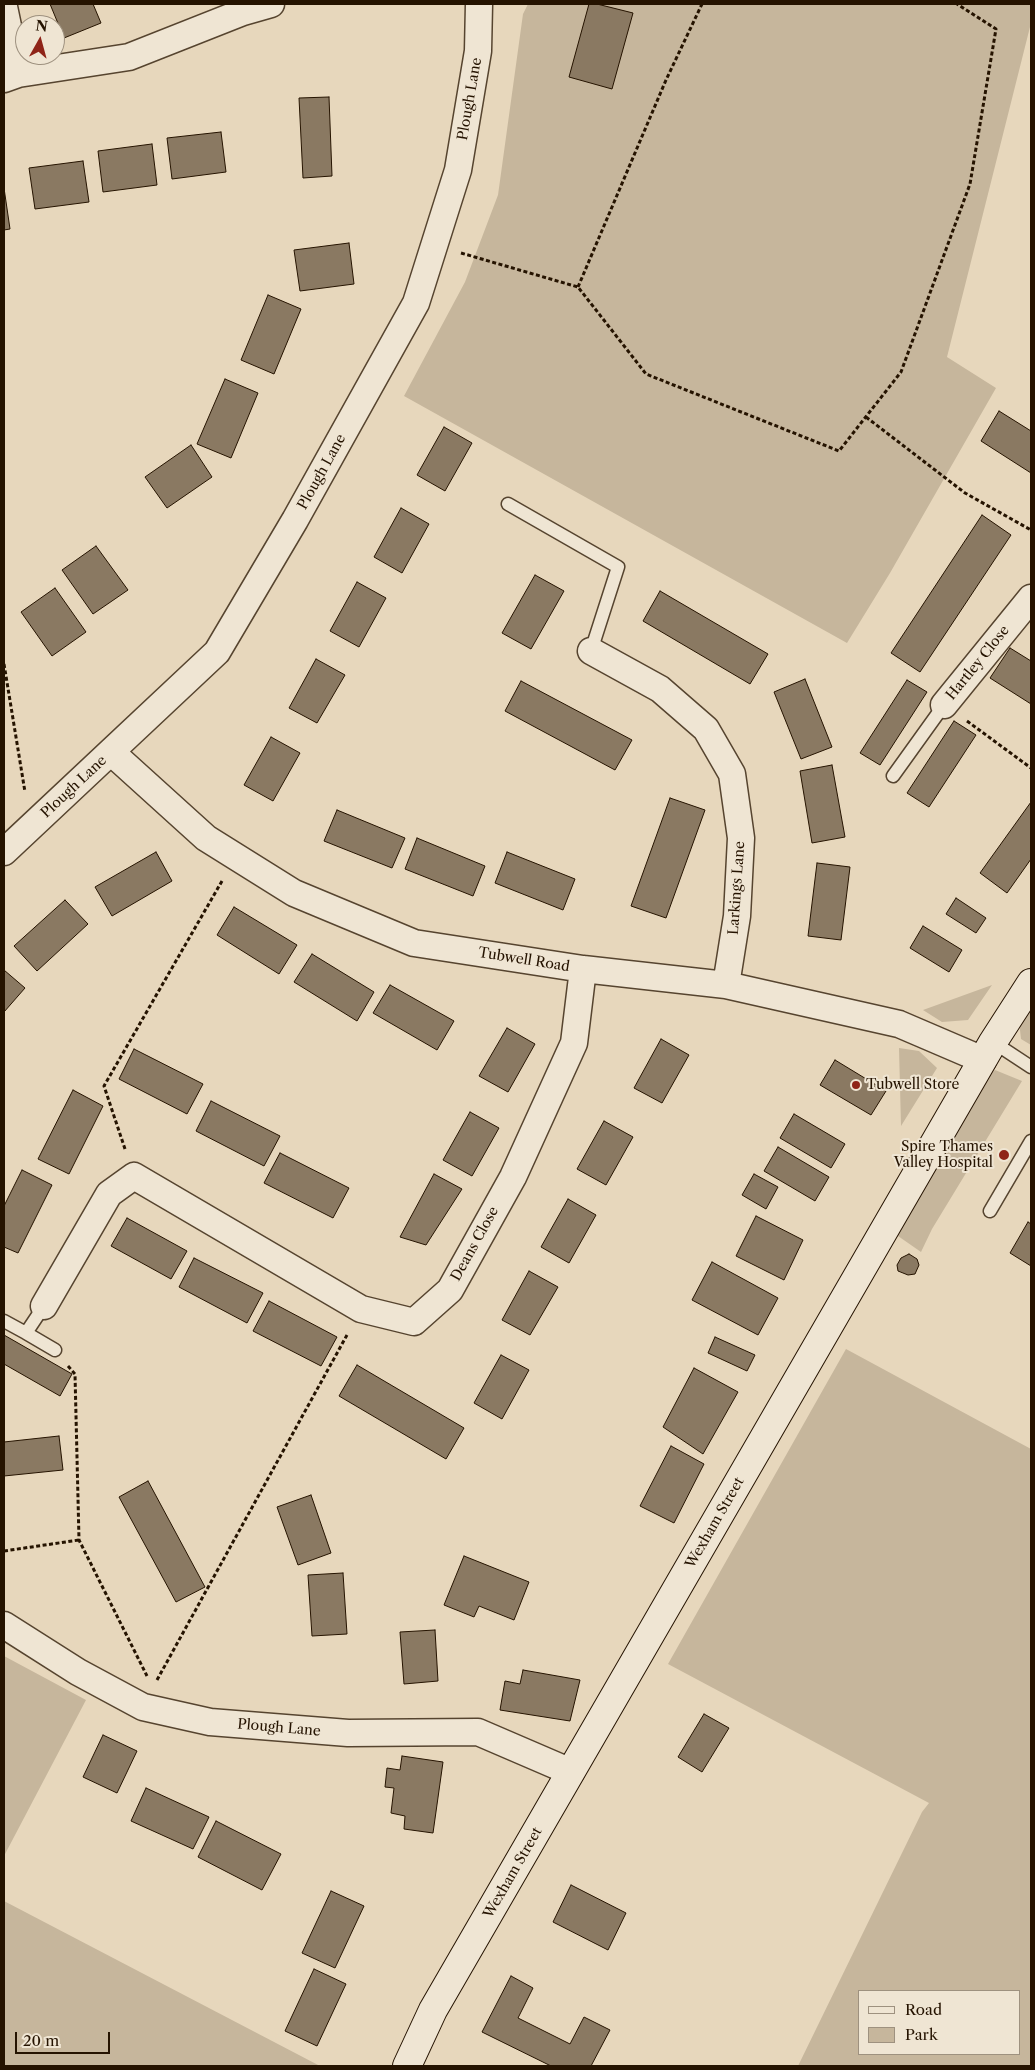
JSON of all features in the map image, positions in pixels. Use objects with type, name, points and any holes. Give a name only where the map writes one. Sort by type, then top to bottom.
[{"type":"street","points":[[4,7],[11,76],[128,57],[243,12],[271,4]]},
{"type":"street","name":"Plough Lane","points":[[4,852],[217,652],[296,520],[416,303],[458,170],[478,51],[479,4]]},
{"type":"street","name":"Hartley Close","points":[[944,705],[1031,598]]},
{"type":"street","name":"Larkings Lane","points":[[591,651],[660,689],[706,729],[732,774],[741,838],[737,916],[726,985]]},
{"type":"street","name":"Tubwell Road","points":[[111,752],[206,838],[236,857],[294,893],[414,943],[583,969],[726,985],[899,1024],[988,1051]]},
{"type":"street","name":"Deans Close","points":[[134,1176],[361,1309],[414,1322],[450,1290],[513,1177],[574,1043],[583,969]]},
{"type":"street","name":"Wexham Street","points":[[407,2066],[433,2010],[988,1051],[1031,983]]},
{"type":"street","points":[[44,1306],[109,1194],[134,1176]]},
{"type":"street","name":"Plough Lane","points":[[4,1625],[78,1672],[210,1722],[348,1733],[478,1732],[571,1772]]},
{"type":"lane","points":[[508,504],[618,568],[591,651]]},
{"type":"lane","points":[[893,776],[944,705]]},
{"type":"lane","points":[[988,1051],[1031,1067]]},
{"type":"lane","points":[[990,1211],[1031,1141]]},
{"type":"lane","points":[[26,1333],[44,1306]]},
{"type":"lane","points":[[4,1321],[55,1350]]},
{"type":"path","points":[[578,287],[666,80],[702,4]]},
{"type":"path","points":[[434,245],[578,287],[646,374],[840,451],[901,372],[970,184],[996,29],[957,4]]},
{"type":"path","points":[[866,417],[965,494],[1031,530]]},
{"type":"path","points":[[4,664],[31,827]]},
{"type":"path","points":[[944,705],[1031,768]]},
{"type":"path","points":[[134,1176],[104,1086],[236,857]]},
{"type":"path","points":[[148,1697],[361,1309]]},
{"type":"path","points":[[55,1350],[75,1374],[79,1540],[148,1697]]},
{"type":"path","points":[[4,1551],[79,1540]]},
{"type":"green space","points":[[528,4],[1031,4],[1031,23],[947,357],[996,388],[890,573],[847,643],[404,396],[465,282],[498,195],[523,14]]},
{"type":"green space","points":[[992,985],[968,1020],[942,1022],[923,1010]]},
{"type":"green space","points":[[1031,1003],[1031,1045],[1021,1039],[1019,1021]]},
{"type":"green space","points":[[899,1048],[919,1051],[937,1068],[901,1126]]},
{"type":"green space","points":[[995,1070],[1022,1081],[932,1229],[921,1252],[898,1236],[898,1220],[982,1080]]},
{"type":"green space","points":[[846,1349],[1031,1449],[1031,2066],[798,2066],[922,1812],[929,1803],[668,1664]]},
{"type":"green space","points":[[4,1656],[86,1700],[4,1856]]},
{"type":"green space","points":[[4,1901],[320,2066],[4,2066]]},
{"type":"building","points":[[50,4],[93,4],[101,23],[65,38],[65,15],[55,15]]},
{"type":"building","points":[[589,4],[597,4],[633,13],[612,89],[569,77]]},
{"type":"building","points":[[329,97],[332,176],[303,178],[299,98]]},
{"type":"building","points":[[221,132],[226,172],[172,179],[167,138]]},
{"type":"building","points":[[152,144],[157,185],[103,192],[98,151]]},
{"type":"building","points":[[83,161],[89,202],[35,209],[29,168]]},
{"type":"building","points":[[4,188],[10,229],[4,230]]},
{"type":"building","points":[[349,243],[354,284],[300,291],[294,250]]},
{"type":"building","points":[[268,295],[301,309],[274,374],[241,360]]},
{"type":"building","points":[[225,379],[258,393],[231,458],[197,444]]},
{"type":"building","points":[[999,411],[1031,431],[1031,473],[981,441]]},
{"type":"building","points":[[444,427],[472,443],[445,491],[417,475]]},
{"type":"building","points":[[191,445],[212,477],[167,508],[145,477]]},
{"type":"building","points":[[401,508],[429,524],[402,573],[374,557]]},
{"type":"building","points":[[982,515],[1011,535],[920,672],[891,653]]},
{"type":"building","points":[[96,546],[128,590],[93,614],[62,570]]},
{"type":"building","points":[[535,575],[564,591],[531,649],[502,633]]},
{"type":"building","points":[[357,582],[386,598],[359,647],[330,631]]},
{"type":"building","points":[[55,588],[86,632],[52,656],[21,612]]},
{"type":"building","points":[[660,591],[768,654],[750,684],[643,621]]},
{"type":"building","points":[[1010,648],[1031,661],[1031,704],[990,678]]},
{"type":"building","points":[[316,659],[345,675],[317,723],[289,708]]},
{"type":"building","points":[[805,679],[832,747],[801,759],[774,692]]},
{"type":"building","points":[[907,680],[927,692],[880,765],[860,753]]},
{"type":"building","points":[[521,681],[632,740],[615,770],[505,711]]},
{"type":"building","points":[[954,721],[976,735],[929,807],[907,793]]},
{"type":"building","points":[[271,737],[300,753],[273,801],[244,785]]},
{"type":"building","points":[[832,765],[845,837],[812,843],[800,771]]},
{"type":"building","points":[[670,798],[705,810],[666,918],[631,906]]},
{"type":"building","points":[[1031,802],[1031,859],[1007,893],[980,873]]},
{"type":"building","points":[[337,810],[405,838],[392,868],[324,841]]},
{"type":"building","points":[[417,838],[485,866],[473,896],[405,869]]},
{"type":"building","points":[[156,852],[172,881],[112,916],[95,887]]},
{"type":"building","points":[[507,852],[575,879],[563,910],[495,883]]},
{"type":"building","points":[[817,863],[850,867],[841,940],[808,936]]},
{"type":"building","points":[[956,898],[986,918],[976,933],[946,914]]},
{"type":"building","points":[[65,900],[88,924],[37,971],[14,946]]},
{"type":"building","points":[[234,907],[297,945],[279,974],[217,935]]},
{"type":"building","points":[[923,926],[962,950],[949,972],[910,948]]},
{"type":"building","points":[[312,954],[374,992],[357,1021],[294,982]]},
{"type":"building","points":[[4,970],[25,988],[4,1012]]},
{"type":"building","points":[[390,985],[454,1021],[437,1050],[373,1013]]},
{"type":"building","points":[[507,1028],[535,1044],[508,1092],[479,1076]]},
{"type":"building","points":[[661,1039],[689,1055],[662,1103],[634,1088]]},
{"type":"building","points":[[134,1049],[203,1084],[187,1114],[119,1079]]},
{"type":"building","points":[[835,1060],[886,1091],[871,1115],[820,1085]]},
{"type":"building","points":[[73,1090],[103,1106],[69,1174],[38,1159]]},
{"type":"building","points":[[211,1101],[280,1136],[264,1166],[196,1131]]},
{"type":"building","points":[[470,1112],[499,1128],[472,1176],[443,1160]]},
{"type":"building","points":[[794,1114],[845,1144],[831,1168],[780,1138]]},
{"type":"building","points":[[604,1121],[633,1137],[606,1185],[577,1169]]},
{"type":"building","points":[[778,1147],[829,1177],[815,1201],[764,1171]]},
{"type":"building","points":[[280,1153],[349,1188],[333,1218],[264,1183]]},
{"type":"building","points":[[22,1170],[52,1185],[18,1253],[4,1247],[4,1206]]},
{"type":"building","points":[[434,1174],[462,1189],[426,1245],[400,1237]]},
{"type":"building","points":[[754,1174],[778,1187],[766,1209],[742,1195]]},
{"type":"building","points":[[568,1199],[596,1215],[569,1263],[541,1247]]},
{"type":"building","points":[[756,1216],[803,1240],[784,1280],[736,1256]]},
{"type":"building","points":[[127,1218],[187,1251],[171,1279],[111,1246]]},
{"type":"building","points":[[1028,1222],[1031,1224],[1031,1266],[1010,1253]]},
{"type":"building","points":[[909,1254],[917,1259],[919,1265],[915,1274],[908,1275],[898,1271],[897,1265],[901,1258]]},
{"type":"building","points":[[194,1258],[263,1293],[247,1323],[179,1287]]},
{"type":"building","points":[[712,1262],[778,1298],[758,1335],[692,1300]]},
{"type":"building","points":[[529,1271],[558,1287],[530,1335],[502,1320]]},
{"type":"building","points":[[269,1301],[337,1337],[321,1366],[253,1331]]},
{"type":"building","points":[[4,1335],[72,1374],[60,1396],[4,1364]]},
{"type":"building","points":[[715,1337],[755,1355],[747,1371],[708,1353]]},
{"type":"building","points":[[501,1355],[529,1370],[502,1419],[474,1403]]},
{"type":"building","points":[[357,1365],[464,1428],[446,1459],[339,1396]]},
{"type":"building","points":[[694,1368],[738,1392],[703,1454],[663,1427]]},
{"type":"building","points":[[59,1436],[63,1470],[4,1476],[4,1442]]},
{"type":"building","points":[[671,1446],[704,1464],[674,1523],[640,1506]]},
{"type":"building","points":[[148,1481],[205,1587],[176,1602],[119,1497]]},
{"type":"building","points":[[311,1495],[331,1553],[298,1565],[277,1507]]},
{"type":"building","points":[[464,1556],[529,1582],[514,1620],[479,1606],[474,1617],[444,1605]]},
{"type":"building","points":[[343,1573],[347,1634],[312,1636],[308,1575]]},
{"type":"building","points":[[435,1630],[438,1681],[404,1684],[400,1632]]},
{"type":"building","points":[[523,1670],[580,1680],[570,1721],[500,1710],[505,1681],[520,1684]]},
{"type":"building","points":[[704,1714],[729,1728],[702,1772],[678,1757]]},
{"type":"building","points":[[103,1735],[137,1751],[117,1793],[83,1777]]},
{"type":"building","points":[[402,1756],[443,1762],[433,1833],[404,1829],[405,1816],[391,1813],[394,1788],[385,1787],[387,1768],[400,1770]]},
{"type":"building","points":[[146,1788],[209,1817],[193,1849],[131,1821]]},
{"type":"building","points":[[216,1821],[281,1854],[262,1890],[198,1857]]},
{"type":"building","points":[[571,1885],[626,1913],[608,1950],[553,1922]]},
{"type":"building","points":[[331,1891],[364,1906],[335,1968],[302,1953]]},
{"type":"building","points":[[314,1969],[346,1984],[317,2046],[285,2031]]},
{"type":"building","points":[[511,1976],[533,1988],[518,2018],[570,2044],[584,2017],[610,2030],[591,2066],[551,2066],[482,2032]]},
{"type":"place","name":"Tubwell Store","points":[[856,1085]]},
{"type":"place","name":"Spire Thames Valley Hospital","points":[[1004,1155]]}]
